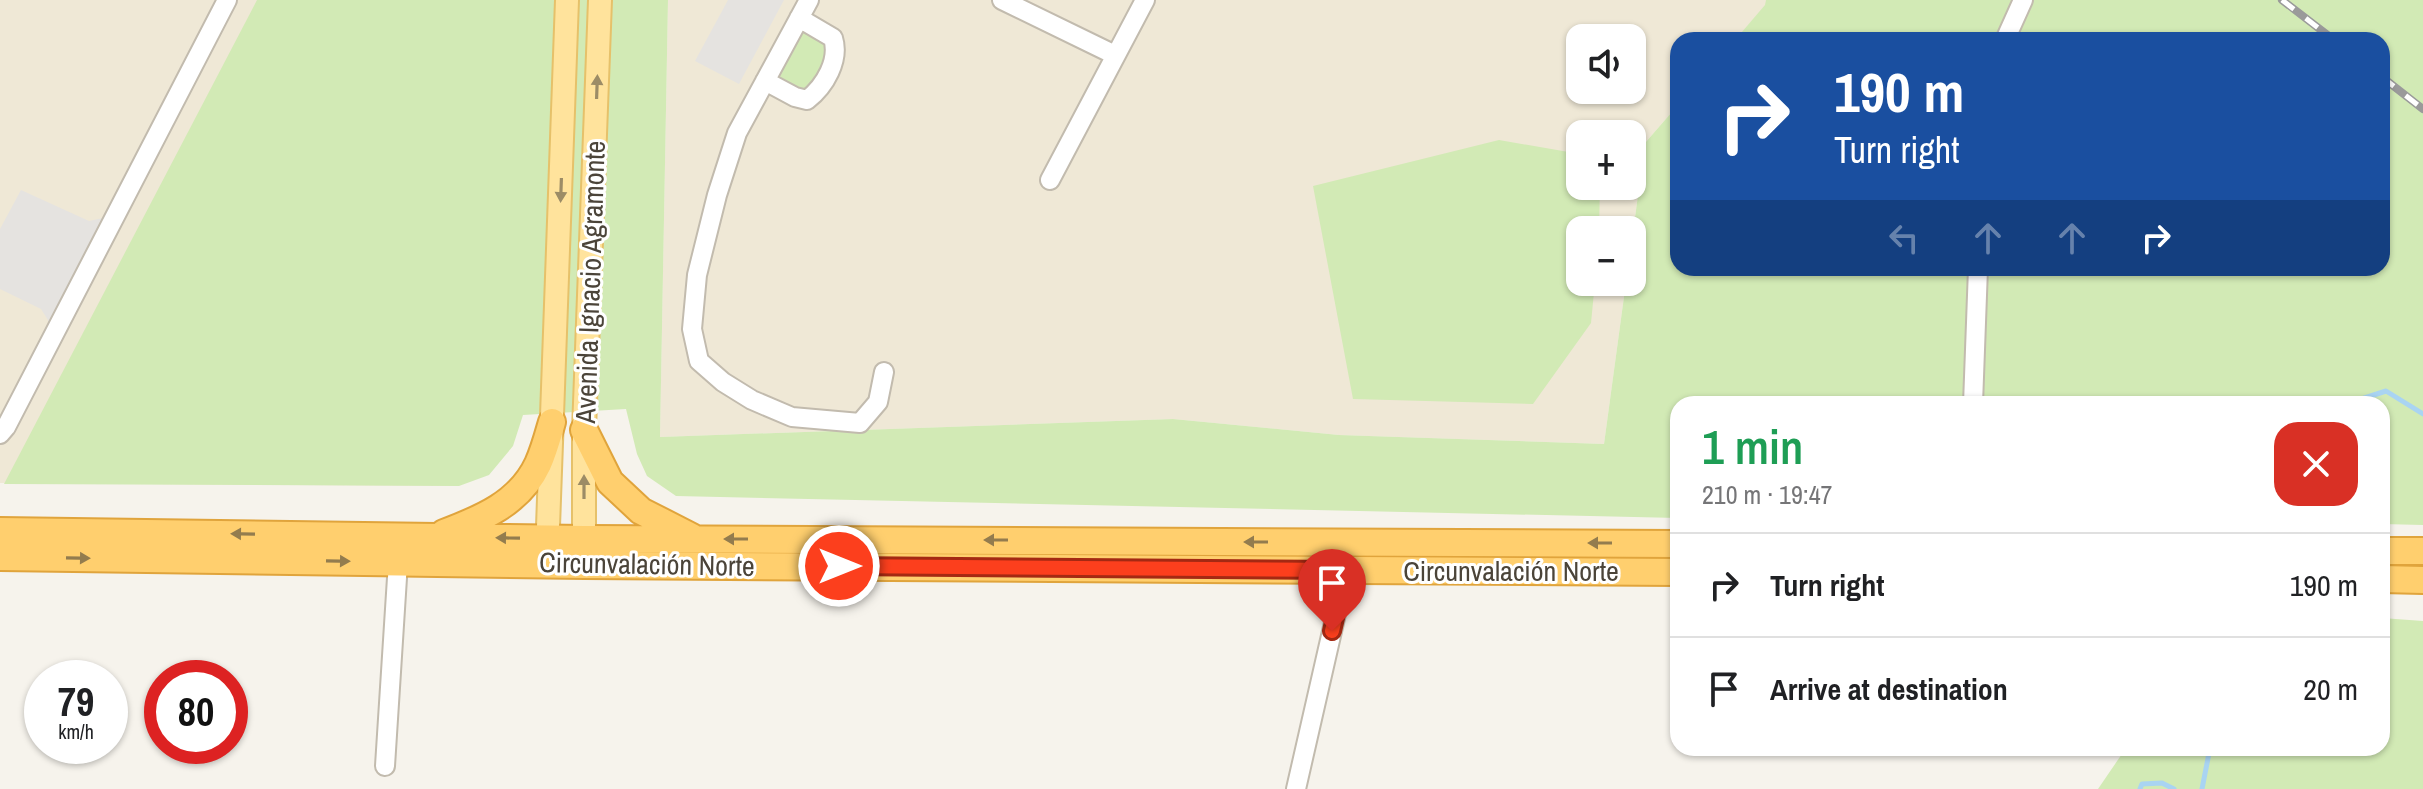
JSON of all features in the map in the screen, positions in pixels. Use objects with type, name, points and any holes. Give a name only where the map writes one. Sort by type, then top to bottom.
[{"type":"highway","points":[[433,537],[507,504],[537,466],[552,422]]},
{"type":"highway","points":[[584,430],[610,482],[641,511],[695,539]]},
{"type":"highway","name":"Circunvalación Norte","points":[[0,531],[433,537],[547,551],[584,552],[1346,570],[1670,572]]},
{"type":"highway","name":"Circunvalación Norte","points":[[584,552],[695,539],[1670,544]]},
{"type":"highway","name":"Circunvalación Norte","points":[[0,557],[398,562],[547,551]]},
{"type":"highway","points":[[2390,551],[2423,551]]},
{"type":"highway","points":[[2390,579],[2423,580]]},
{"type":"main road","name":"Avenida Ignacio Agramonte","points":[[547,551],[567,0]]},
{"type":"main road","name":"Avenida Ignacio Agramonte","points":[[584,552],[584,430],[600,0]]},
{"type":"street","points":[[0,434],[227,0]]},
{"type":"street","points":[[809,0],[737,133],[717,195],[697,275],[692,329],[699,361],[723,382],[752,400],[792,417],[860,423],[878,402],[884,372]]},
{"type":"street","points":[[1002,0],[1115,55]]},
{"type":"street","points":[[1050,180],[1145,0]]},
{"type":"street","points":[[2009,32],[2023,0]]},
{"type":"street","points":[[765,81],[807,100],[816,93],[835,60],[837,49],[833,38],[799,18]]},
{"type":"street","points":[[1973,396],[1978,276]]},
{"type":"street","points":[[385,766],[398,562]]},
{"type":"street","points":[[1296,789],[1346,570]]},
{"type":"shaded area","points":[[0,0],[507,0],[459,486],[0,483]]},
{"type":"shaded area","points":[[668,0],[1766,0],[1766,5],[1742,32],[1670,32],[1670,114],[1646,142],[1646,120],[1566,120],[1566,200],[1637,200],[1635,216],[1566,216],[1566,296],[1624,296],[1604,444],[1339,435],[1173,419],[660,437]]},
{"type":"shaded area","points":[[728,0],[784,0],[739,84],[695,61]]},
{"type":"shaded area","points":[[21,190],[89,221],[103,218],[120,206],[50,342],[48,320],[41,309],[0,289],[0,229]]},
{"type":"green space","points":[[257,0],[668,0],[660,437],[1173,419],[1339,435],[1604,444],[1624,296],[1646,296],[1646,216],[1635,216],[1637,200],[1646,200],[1646,142],[1670,114],[1670,276],[2390,276],[2390,32],[1742,32],[1766,0],[2423,0],[2423,525],[2390,524],[2390,396],[1670,396],[1670,518],[676,496],[647,476],[637,454],[626,409],[523,415],[513,446],[489,475],[459,486],[4,484]]},
{"type":"green space","points":[[801,26],[830,41],[830,58],[806,92],[773,79]]},
{"type":"green space","points":[[1499,140],[1566,152],[1566,200],[1600,200],[1599,216],[1566,216],[1566,296],[1594,296],[1591,323],[1533,404],[1353,399],[1313,186]]},
{"type":"green space","points":[[2390,619],[2423,621],[2423,789],[2098,789],[2121,756],[2390,756]]},
{"type":"waterway","points":[[2371,396],[2386,391],[2423,414]]},
{"type":"waterway","points":[[2202,789],[2208,756]]},
{"type":"waterway","points":[[2140,789],[2142,784],[2162,783],[2174,789]]},
{"type":"railway","points":[[2282,0],[2324,32]]},
{"type":"railway","points":[[2390,83],[2423,109]]},
{"type":"route","points":[[839,566],[1346,570],[1332,631]]}]
